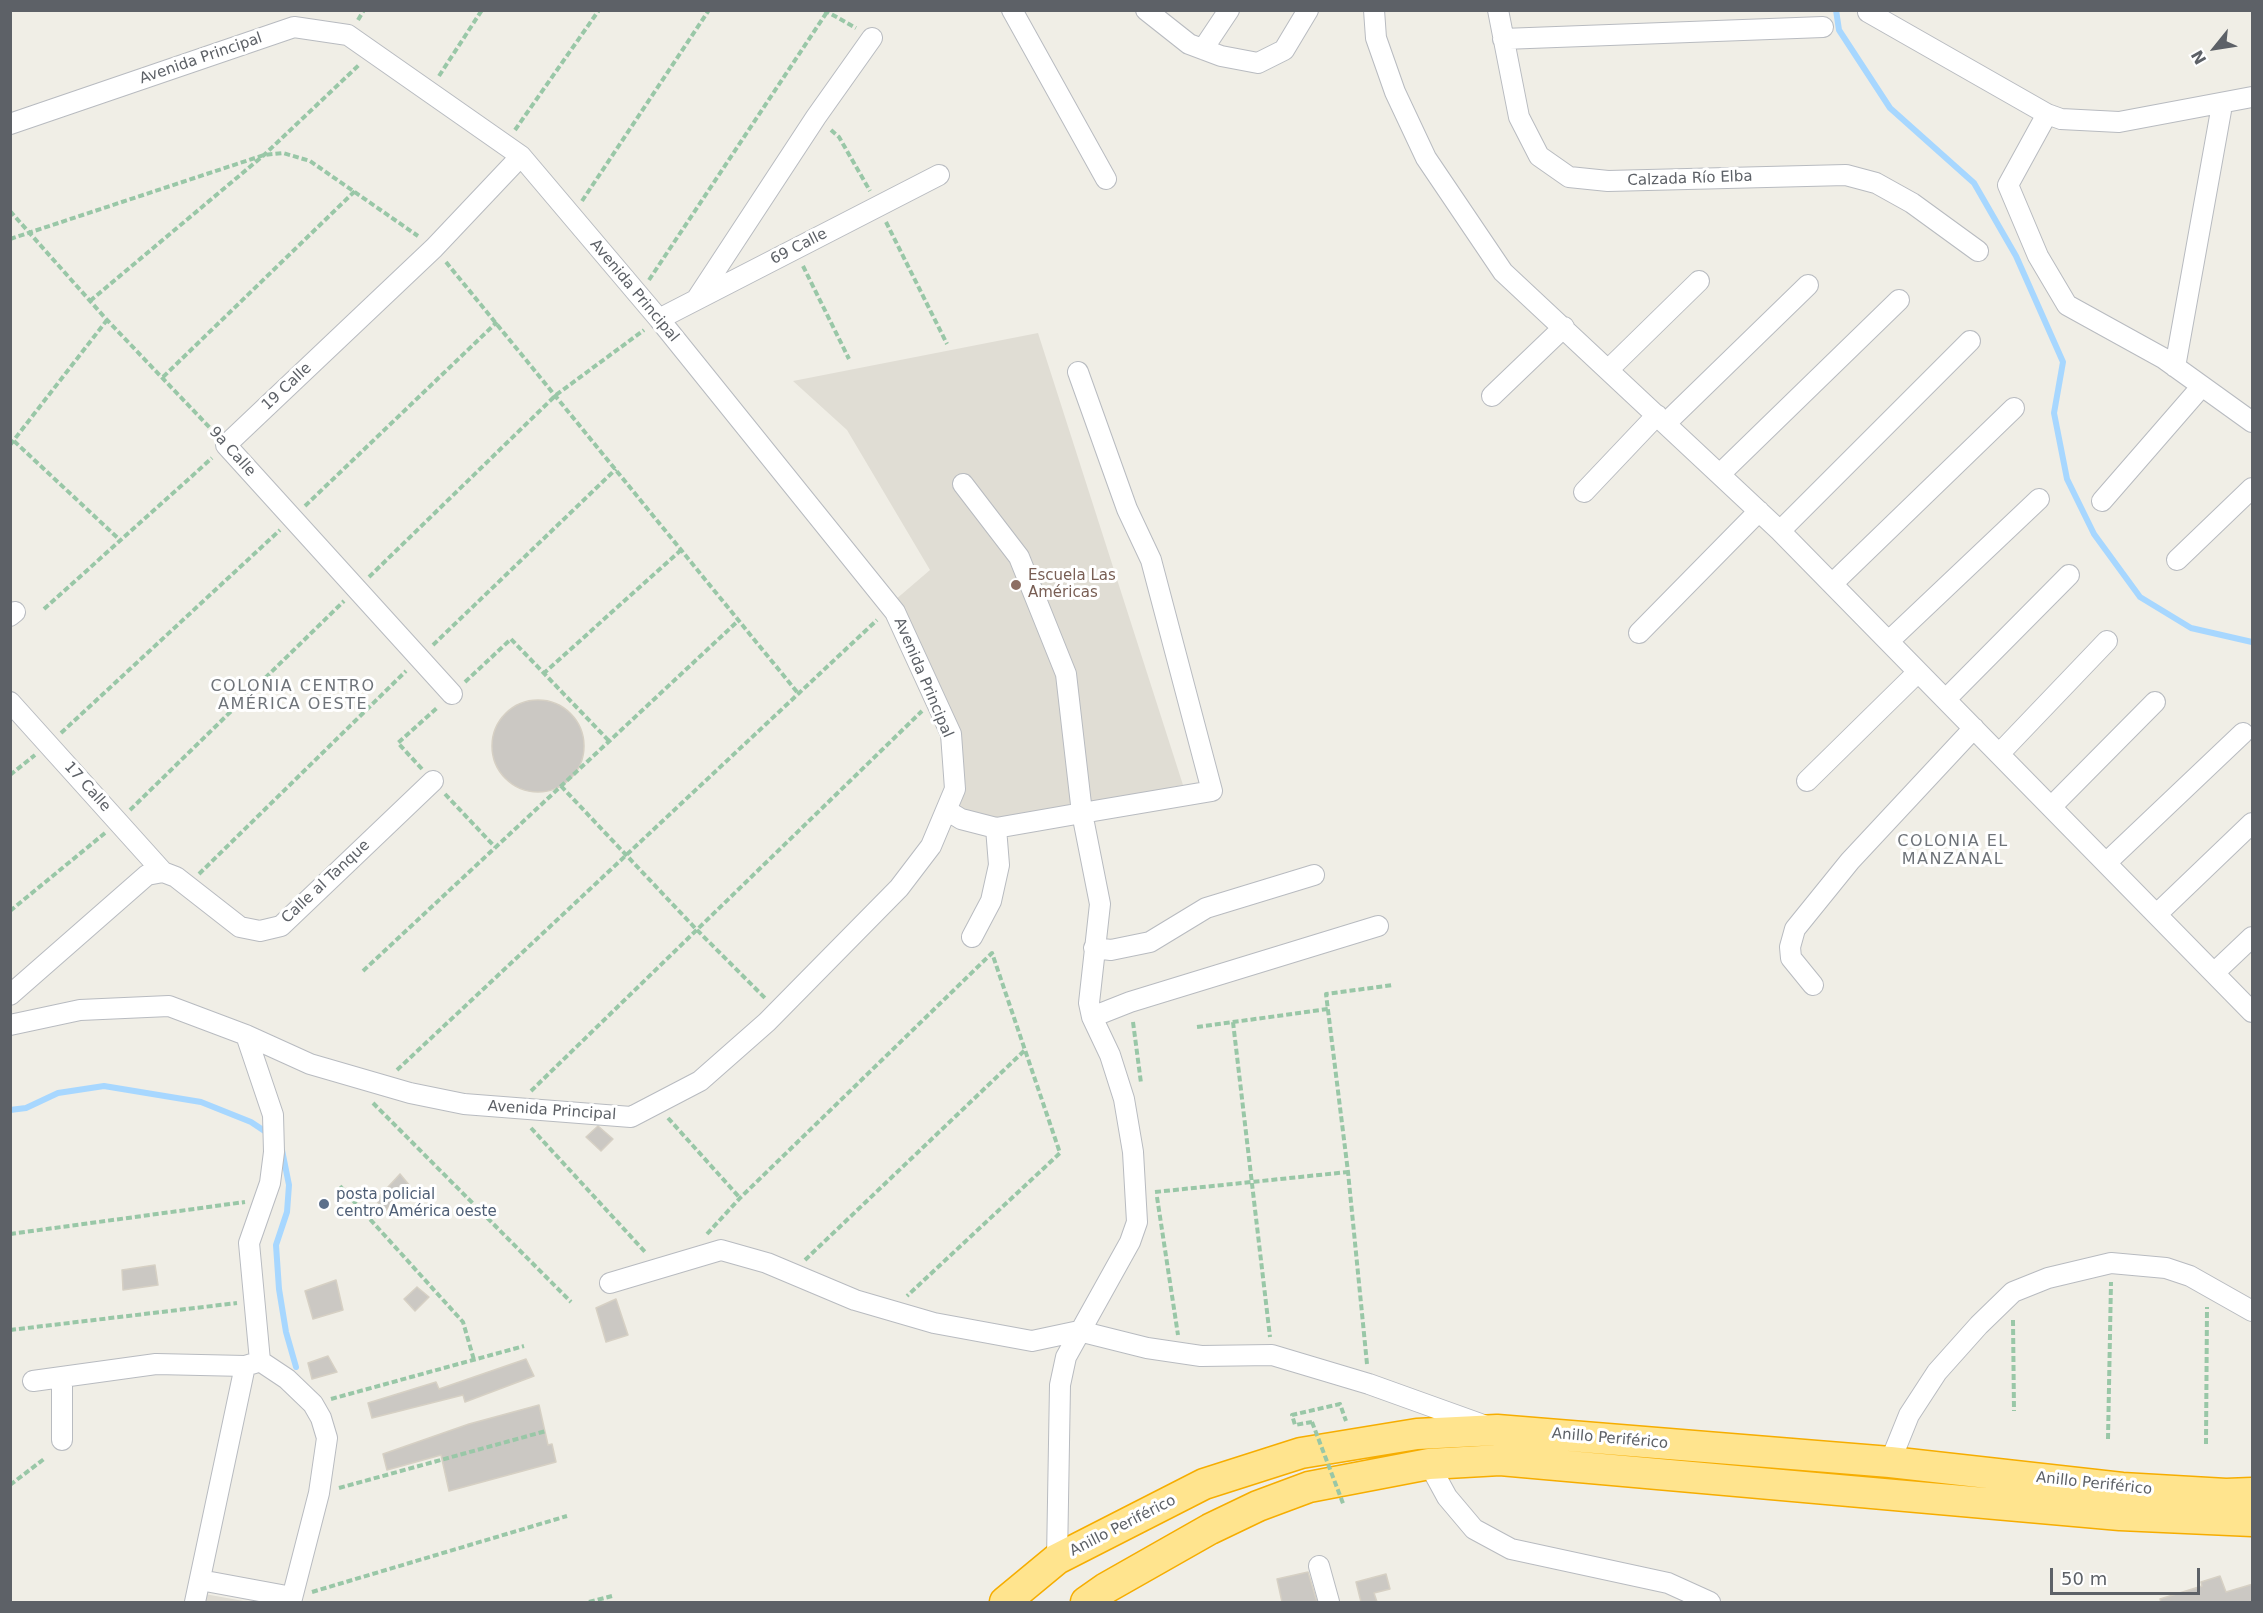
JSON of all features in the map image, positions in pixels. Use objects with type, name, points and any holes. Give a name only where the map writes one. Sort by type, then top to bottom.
[{"type":"highway","name":"Anillo Periférico","points":[[1005,1602],[1057,1559],[1204,1484],[1300,1453],[1417,1434],[1497,1430],[1890,1462],[2122,1488],[2226,1494],[2253,1493]]},
{"type":"highway","name":"Anillo Periférico","points":[[1086,1602],[1106,1588],[1210,1529],[1258,1506],[1309,1487],[1429,1464],[1500,1460],[2120,1515],[2253,1521]]},
{"type":"street","points":[[1012,10],[1106,179]]},
{"type":"street","points":[[1146,10],[1190,44],[1221,56],[1258,63],[1284,50],[1308,10]]},
{"type":"street","points":[[1203,49],[1229,10]]},
{"type":"street","points":[[1374,10],[1376,38],[1395,92],[1426,158],[1503,272],[1780,531],[2253,1012]]},
{"type":"street","name":"Calzada Río Elba","points":[[1498,10],[1519,117],[1539,156],[1569,177],[1608,181],[1846,175],[1876,183],[1912,204],[1978,251]]},
{"type":"street","points":[[1868,12],[2047,114],[2061,119],[2119,122],[2222,105],[2253,97]]},
{"type":"street","name":"Avenida Principal","points":[[10,124],[294,27],[348,35],[512,150],[572,216],[659,319],[891,607],[951,734],[955,789],[948,811],[931,846],[898,888],[778,1011],[700,1081],[631,1117],[464,1104],[382,1085],[310,1064],[246,1035],[169,1006],[80,1010],[10,1026]]},
{"type":"street","points":[[1503,39],[1823,27]]},
{"type":"street","points":[[696,300],[816,117],[872,38]]},
{"type":"street","points":[[2175,367],[2222,105]]},
{"type":"street","points":[[2047,114],[2008,185],[2038,256],[2067,305],[2175,367],[2253,422]]},
{"type":"street","name":"19 Calle","points":[[226,445],[434,248],[512,150]]},
{"type":"street","name":"69 Calle","points":[[659,319],[939,175]]},
{"type":"street","points":[[1609,369],[1699,281]]},
{"type":"street","points":[[1584,492],[1808,285]]},
{"type":"street","points":[[1720,474],[1899,300]]},
{"type":"street","points":[[1492,396],[1564,327]]},
{"type":"street","points":[[1780,531],[1971,341]]},
{"type":"street","points":[[948,811],[962,819],[996,828],[1212,791],[1151,560],[1127,510],[1078,372]]},
{"type":"street","points":[[2102,501],[2202,386]]},
{"type":"street","points":[[1832,584],[2014,408]]},
{"type":"street","name":"9a Calle","points":[[226,445],[452,694]]},
{"type":"street","points":[[963,484],[1019,557],[1066,674],[1082,813],[1100,904],[1089,1003],[1092,1017],[1110,1055],[1124,1100],[1134,1152],[1137,1222],[1130,1242],[1066,1357],[1060,1385],[1057,1559]]},
{"type":"street","points":[[2177,560],[2253,488]]},
{"type":"street","points":[[1888,642],[2039,499]]},
{"type":"street","points":[[1639,633],[1759,511]]},
{"type":"street","points":[[1946,699],[2069,575]]},
{"type":"street","points":[[1999,754],[2107,641]]},
{"type":"street","points":[[1807,781],[1918,672]]},
{"type":"street","name":"17 Calle","points":[[10,702],[163,872]]},
{"type":"street","points":[[2051,807],[2155,702]]},
{"type":"street","points":[[1813,985],[1791,957],[1790,947],[1795,930],[1850,861],[1974,728]]},
{"type":"street","points":[[2106,863],[2243,733]]},
{"type":"street","name":"Calle al Tanque","points":[[163,872],[176,877],[240,927],[260,931],[281,926],[433,781]]},
{"type":"street","points":[[2157,914],[2253,823]]},
{"type":"street","points":[[972,937],[991,901],[999,865],[996,828]]},
{"type":"street","points":[[10,995],[147,875],[163,872]]},
{"type":"street","points":[[1094,948],[1111,950],[1150,942],[1206,908],[1314,875]]},
{"type":"street","points":[[1092,1017],[1130,1002],[1378,926]]},
{"type":"street","points":[[2214,973],[2253,937]]},
{"type":"street","points":[[195,1602],[253,1364],[256,1301],[249,1243],[265,1199],[274,1152],[273,1115],[246,1035]]},
{"type":"street","points":[[610,1283],[721,1250],[791,1273],[855,1300],[933,1323],[1032,1341],[1079,1331],[1147,1348],[1201,1356],[1272,1355],[1369,1384],[1497,1430]]},
{"type":"street","points":[[1890,1462],[1909,1415],[1937,1372],[1979,1325],[2013,1292],[2048,1278],[2111,1263],[2166,1268],[2207,1285],[2253,1311]]},
{"type":"street","points":[[33,1381],[156,1364],[253,1364],[286,1380],[313,1404],[321,1418],[327,1438],[319,1493],[292,1600],[200,1580]]},
{"type":"street","points":[[62,1440],[63,1377]]},
{"type":"street","points":[[1429,1464],[1448,1497],[1474,1528],[1511,1549],[1668,1582],[1710,1602]]},
{"type":"street","points":[[1319,1566],[1329,1602]]},
{"type":"path","points":[[429,92],[482,10]]},
{"type":"path","points":[[512,150],[599,10]]},
{"type":"path","points":[[572,216],[710,10]]},
{"type":"path","points":[[639,295],[827,12]]},
{"type":"path","points":[[90,301],[264,155],[372,52]]},
{"type":"path","points":[[816,117],[839,137],[879,207],[948,344]]},
{"type":"path","points":[[10,239],[264,155],[283,153],[310,161],[434,248],[497,322],[797,692]]},
{"type":"path","points":[[164,377],[355,191]]},
{"type":"path","name":"9a Calle","points":[[10,211],[107,320],[164,377],[226,445]]},
{"type":"path","points":[[795,250],[849,359]]},
{"type":"path","points":[[10,911],[118,821],[556,395],[659,319]]},
{"type":"path","points":[[107,320],[12,443],[121,541]]},
{"type":"path","points":[[10,775],[48,745],[292,518],[497,322]]},
{"type":"path","points":[[44,609],[226,445]]},
{"type":"path","points":[[186,886],[616,469]]},
{"type":"path","points":[[543,674],[681,550]]},
{"type":"path","points":[[382,1085],[797,692],[891,607]]},
{"type":"path","points":[[363,971],[739,620]]},
{"type":"path","points":[[495,847],[398,743],[511,639],[609,741]]},
{"type":"path","points":[[660,1269],[513,1109],[934,699]]},
{"type":"path","points":[[561,786],[696,929],[778,1011]]},
{"type":"path","points":[[681,1263],[740,1197],[992,953],[1060,1153],[891,1311]]},
{"type":"path","points":[[1369,1384],[1348,1172],[1326,994],[1393,985]]},
{"type":"path","points":[[1197,1027],[1328,1009]]},
{"type":"path","points":[[1233,1022],[1272,1355]]},
{"type":"path","points":[[791,1273],[1025,1050]]},
{"type":"path","points":[[372,1102],[571,1302]]},
{"type":"path","points":[[656,1104],[740,1197]]},
{"type":"path","points":[[1137,1193],[1348,1172]]},
{"type":"path","points":[[340,1186],[463,1322],[474,1360]]},
{"type":"path","points":[[10,1234],[265,1199]]},
{"type":"path","points":[[2108,1439],[2111,1263]]},
{"type":"path","points":[[2206,1444],[2207,1285]]},
{"type":"path","points":[[2013,1292],[2014,1411]]},
{"type":"path","points":[[10,1329],[256,1301]]},
{"type":"path","points":[[313,1404],[524,1346]]},
{"type":"path","points":[[1340,1404],[1292,1415],[1295,1425],[1311,1422],[1344,1506]]},
{"type":"path","points":[[319,1493],[546,1431]]},
{"type":"path","points":[[10,1485],[44,1459]]},
{"type":"path","points":[[292,1600],[567,1515]]},
{"type":"path","points":[[589,1602],[612,1596]]},
{"type":"shaded area","name":"Escuela Las Américas","points":[[1038,333],[1183,785],[998,822],[958,809],[966,789],[958,733],[925,652],[895,600],[930,570],[847,430],[793,381]]},
{"type":"shaded area","points":[[205,1594],[249,1602],[203,1602]]},
{"type":"building","points":[[538,700],[556,703],[571,713],[581,728],[584,746],[581,764],[571,779],[556,789],[538,792],[520,789],[505,779],[495,764],[492,746],[495,728],[505,713],[520,703]]},
{"type":"building","points":[[598,1126],[613,1139],[601,1151],[586,1137]]},
{"type":"building","points":[[400,1174],[410,1186],[385,1211],[376,1200]]},
{"type":"building","points":[[155,1265],[158,1285],[123,1290],[122,1270]]},
{"type":"building","points":[[336,1280],[343,1310],[313,1319],[305,1291]]},
{"type":"building","points":[[417,1287],[429,1297],[415,1311],[404,1299]]},
{"type":"building","points":[[616,1299],[628,1335],[606,1342],[596,1308]]},
{"type":"building","points":[[328,1356],[337,1372],[312,1379],[308,1363]]},
{"type":"building","points":[[526,1359],[534,1376],[465,1402],[463,1395],[372,1418],[368,1403],[436,1382],[439,1389]]},
{"type":"building","points":[[539,1405],[548,1445],[552,1444],[556,1462],[449,1491],[441,1455],[387,1470],[383,1454],[469,1424]]},
{"type":"building","points":[[1308,1572],[1317,1602],[1282,1602],[1277,1579]]},
{"type":"building","points":[[1386,1574],[1390,1589],[1374,1593],[1377,1602],[1361,1602],[1356,1582]]},
{"type":"building","points":[[2220,1576],[2226,1592],[2253,1584],[2253,1602],[2161,1602],[2160,1599],[2202,1586],[2201,1582]]},
{"type":"waterway","points":[[1836,10],[1839,30],[1890,108],[1974,183],[2016,256],[2063,362],[2054,413],[2067,479],[2094,534],[2140,597],[2191,628],[2252,642]]},
{"type":"waterway","points":[[10,1110],[26,1108],[58,1093],[104,1086],[201,1102],[251,1122],[269,1134]]},
{"type":"waterway","points":[[282,1150],[289,1185],[287,1212],[276,1245],[279,1289],[286,1332],[296,1367]]},
{"type":"place","name":"Escuela Las Américas","points":[[1016,585]]},
{"type":"place","name":"posta policial centro América oeste","points":[[324,1204]]},
{"type":"district","name":"COLONIA CENTRO AMÉRICA OESTE","points":[[293,696]]},
{"type":"district","name":"COLONIA EL MANZANAL","points":[[1953,851]]}]
